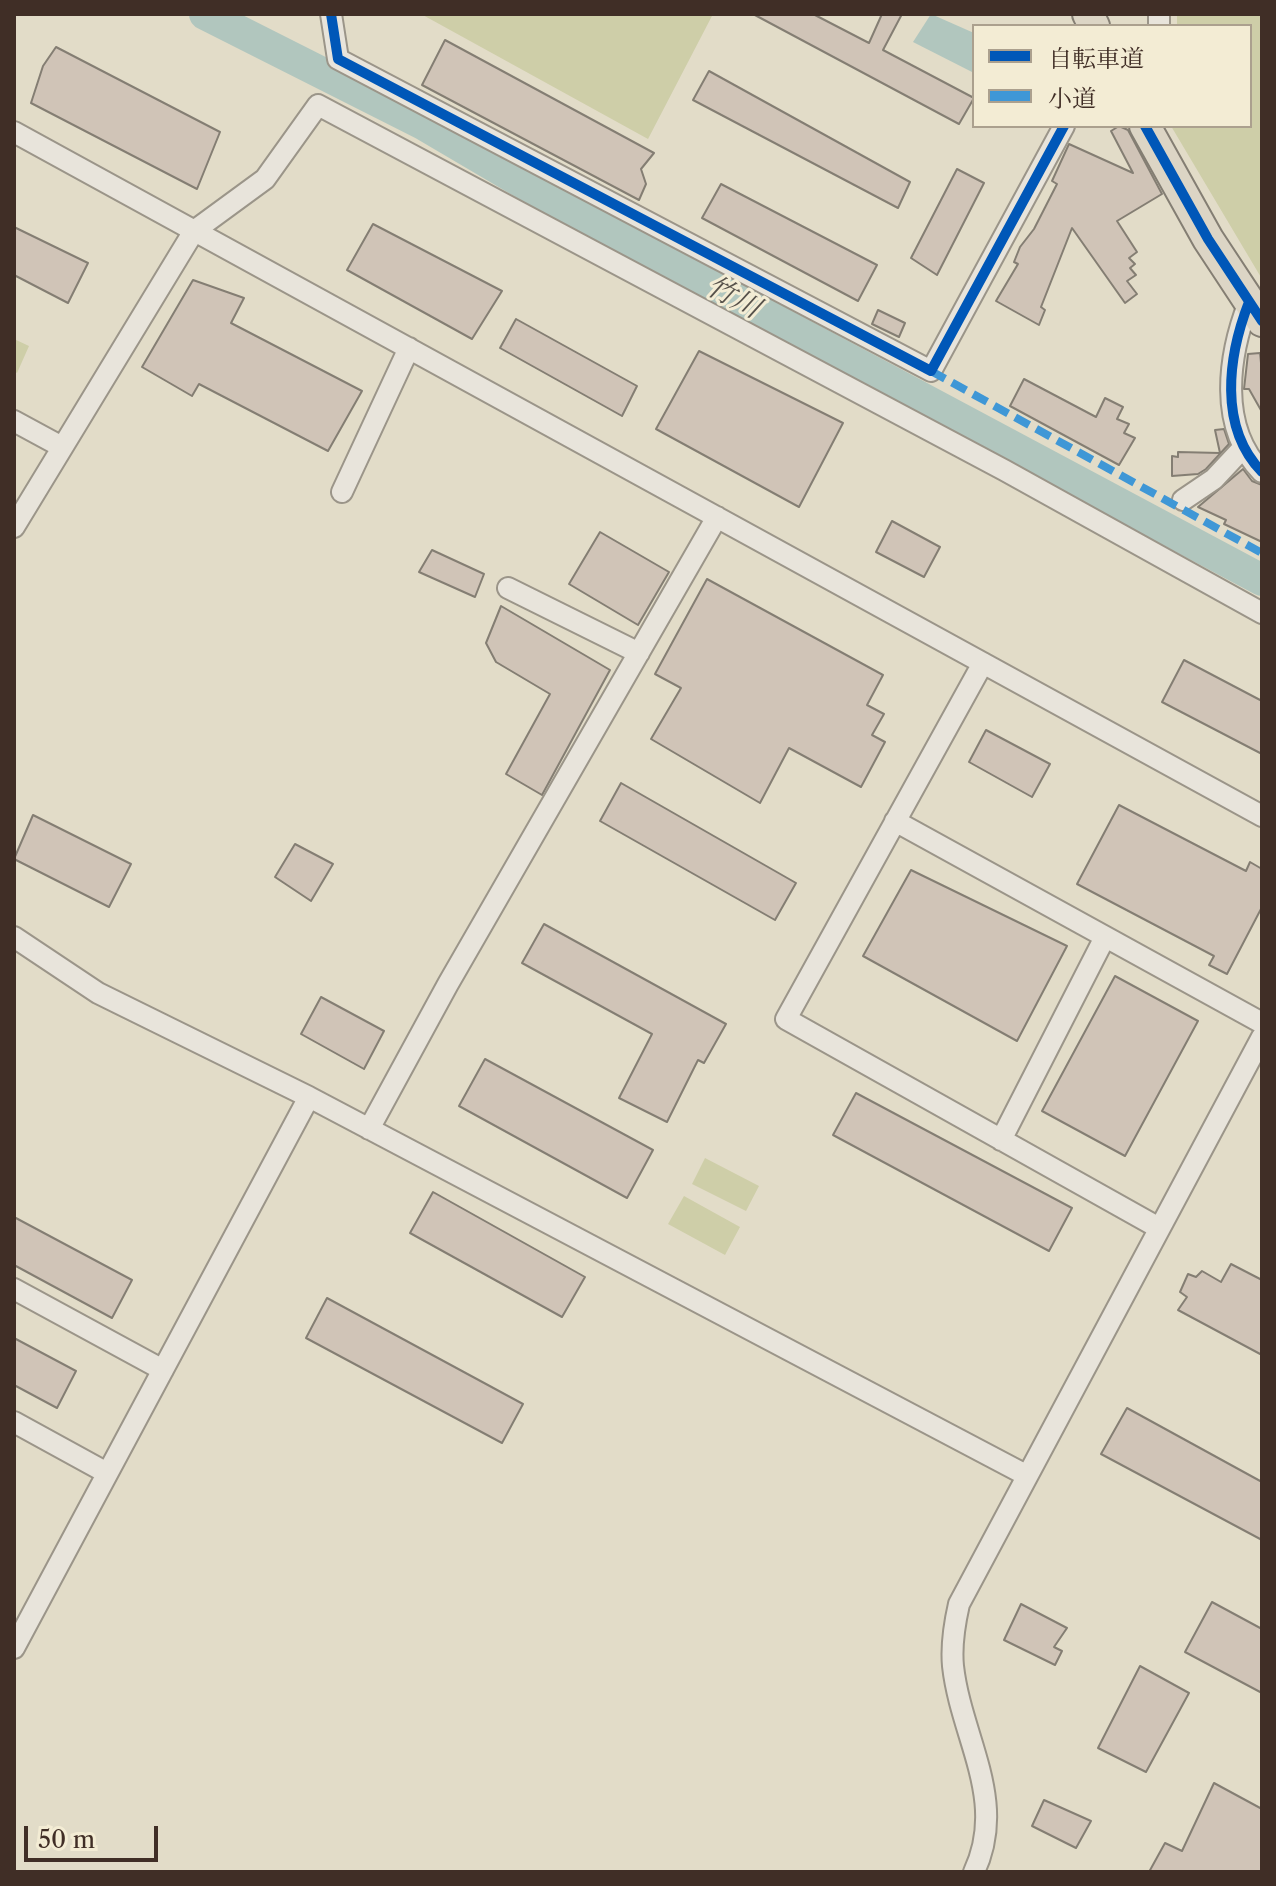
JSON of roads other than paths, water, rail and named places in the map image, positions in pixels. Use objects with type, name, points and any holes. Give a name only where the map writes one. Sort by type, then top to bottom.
[{"type":"highway","points":[[1146,128],[1208,239],[1256,312]]},
{"type":"street","points":[[331,14],[338,59],[931,371],[1063,128]]},
{"type":"street","points":[[14,527],[194,231],[265,179],[318,105],[1004,470],[1262,613]]},
{"type":"street","points":[[14,132],[1262,816]]},
{"type":"street","points":[[1256,312],[1237,334],[1232,372],[1232,408],[1242,449],[1262,472]]},
{"type":"street","points":[[342,492],[409,348]]},
{"type":"street","points":[[14,421],[62,447]]},
{"type":"street","points":[[1183,500],[1214,479],[1242,449]]},
{"type":"street","points":[[369,1129],[717,517]]},
{"type":"street","points":[[508,588],[639,653]]},
{"type":"street","points":[[983,663],[786,1019],[1159,1228]]},
{"type":"street","points":[[895,821],[1262,1023]]},
{"type":"street","points":[[14,937],[98,993],[309,1097],[1026,1475]]},
{"type":"street","points":[[1001,1140],[1105,937]]},
{"type":"street","points":[[974,1872],[983,1854],[988,1821],[986,1797],[954,1669],[952,1637],[959,1604],[1262,1037]]},
{"type":"street","points":[[14,1648],[309,1097]]},
{"type":"street","points":[[14,1289],[163,1370]]},
{"type":"street","points":[[14,1422],[107,1473]]},
{"type":"waterway","name":"竹川","points":[[205,14],[423,124],[564,207],[1262,580]]}]
